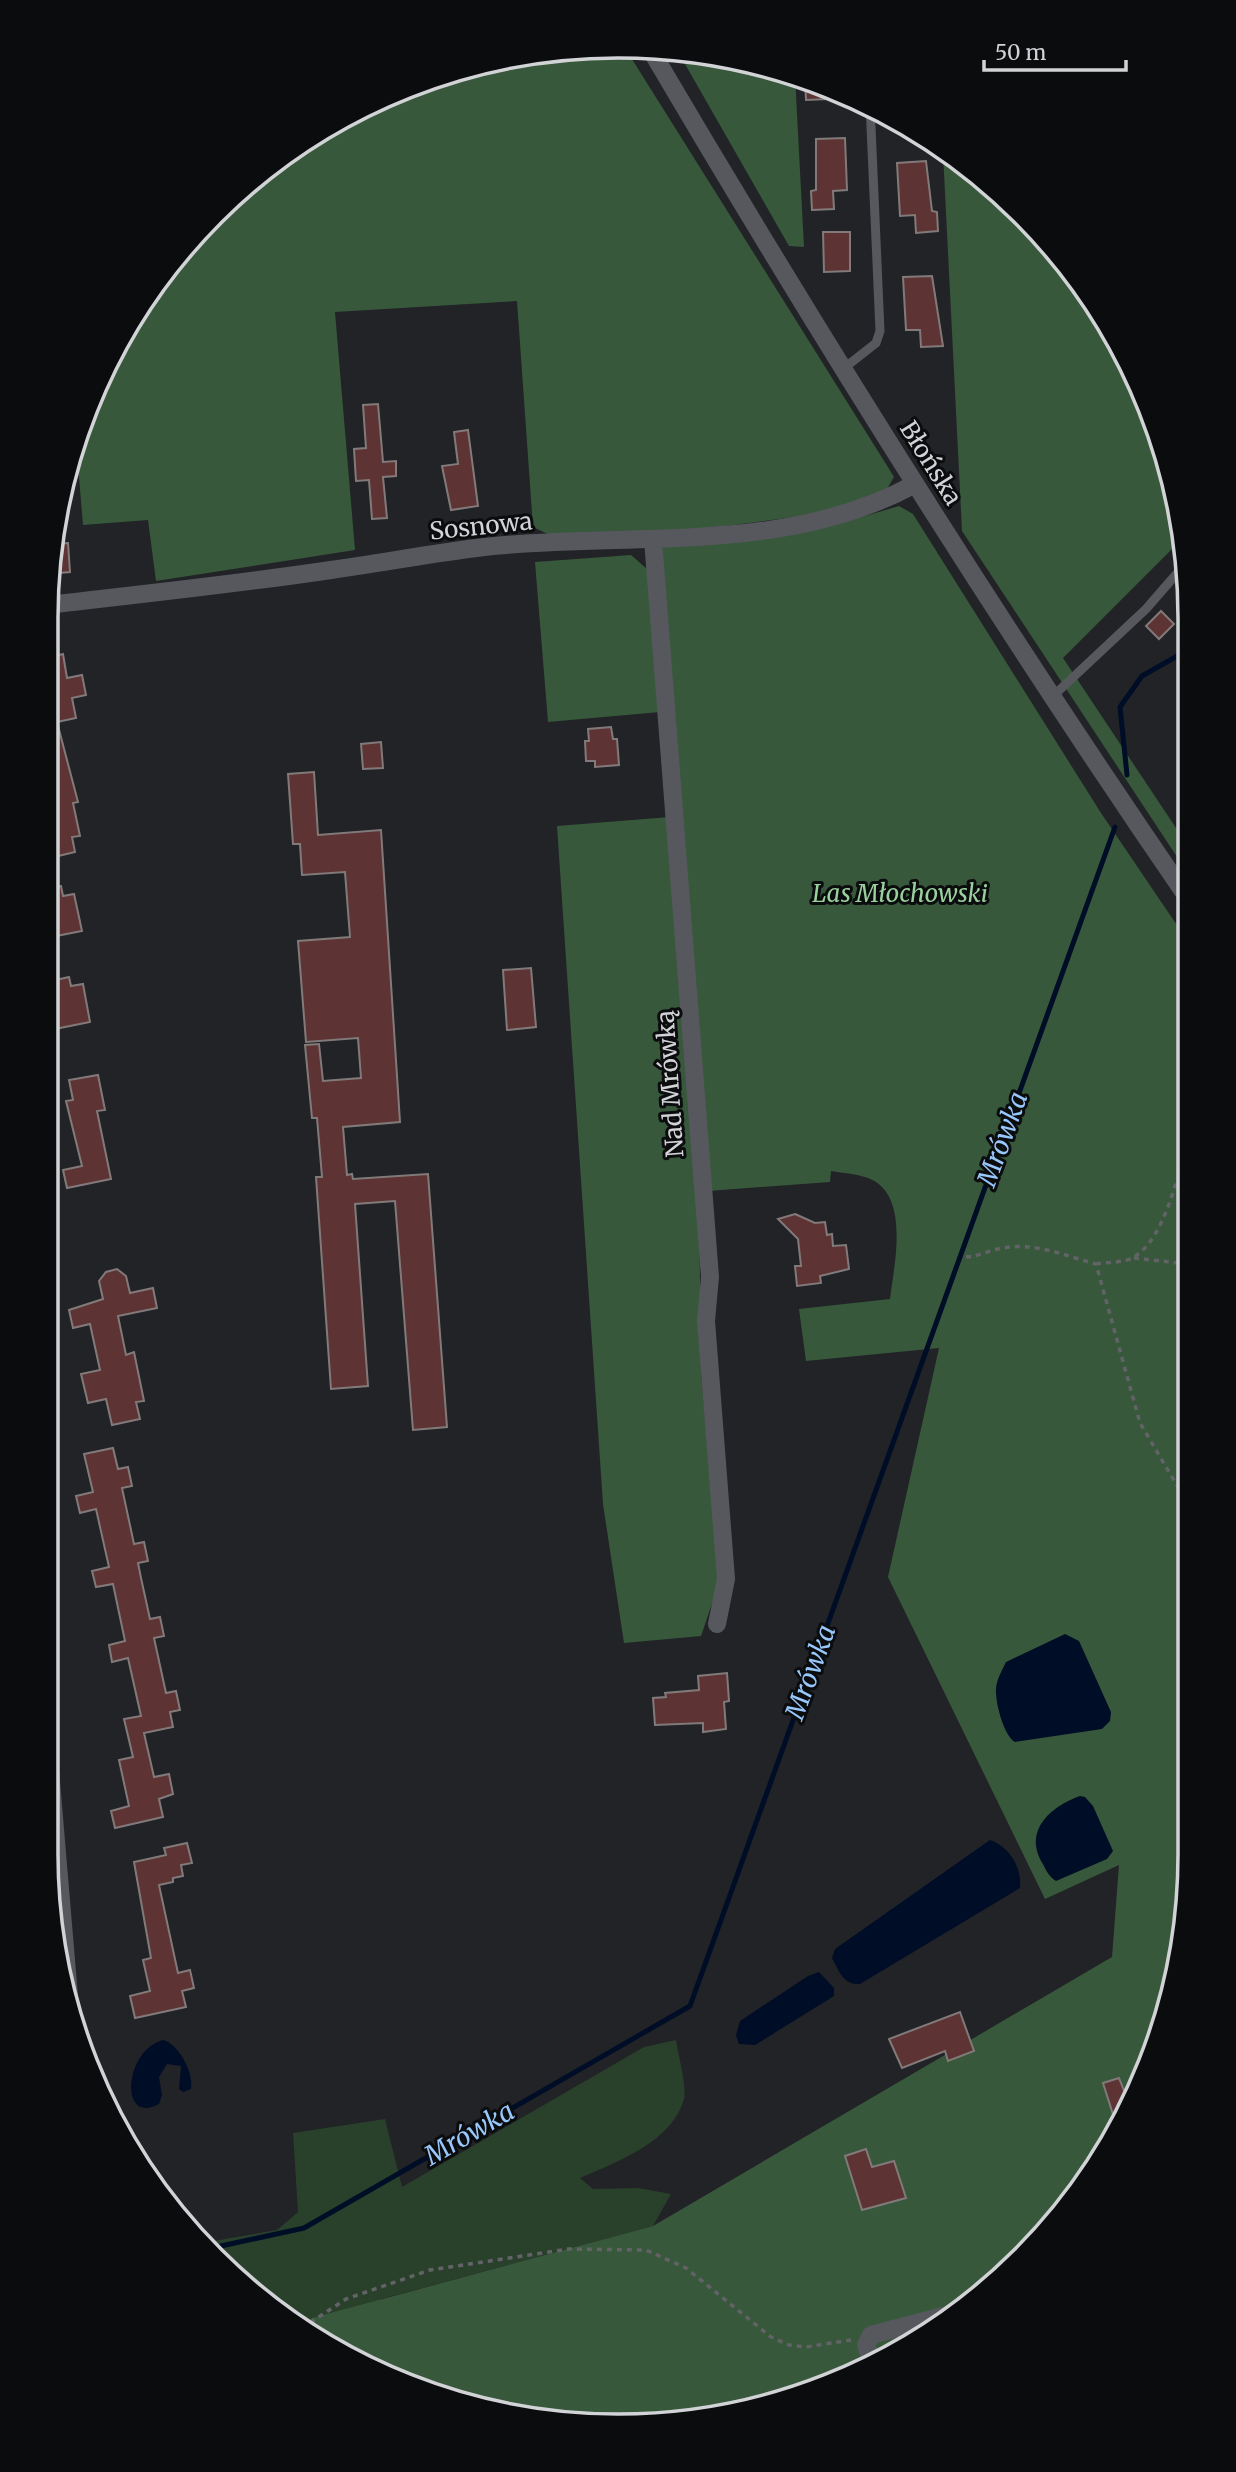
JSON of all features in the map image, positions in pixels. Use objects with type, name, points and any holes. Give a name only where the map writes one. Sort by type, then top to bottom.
[{"type":"street","name":"Błońska","points":[[656,59],[769,251],[915,484],[1051,698],[1178,884]]},
{"type":"street","name":"Sosnowa","points":[[58,603],[328,571],[483,547],[697,537],[838,518],[866,509],[915,484]]},
{"type":"street","name":"Nad Mrówką","points":[[653,539],[710,1278],[706,1321],[726,1579],[717,1624]]},
{"type":"street","points":[[58,1870],[63,1930]]},
{"type":"street","points":[[869,2354],[866,2345],[872,2335],[930,2319]]},
{"type":"lane","points":[[843,369],[876,344],[880,331],[871,118]]},
{"type":"lane","points":[[1051,698],[1146,609],[1176,574]]},
{"type":"path","points":[[1133,1258],[1152,1239],[1170,1203],[1178,1175]]},
{"type":"path","points":[[966,1257],[979,1256],[1003,1248],[1031,1246],[1096,1264],[1133,1258],[1178,1263]]},
{"type":"path","points":[[1096,1264],[1140,1423],[1178,1487]]},
{"type":"path","points":[[311,2322],[346,2299],[430,2270],[568,2249],[646,2250],[686,2268],[771,2337],[789,2345],[806,2347],[856,2339],[866,2345]]},
{"type":"green space","points":[[631,58],[894,477],[887,489],[873,499],[802,516],[697,530],[550,535],[533,527],[517,301],[335,312],[355,550],[156,581],[148,520],[83,525],[78,468],[100,404],[152,307],[197,249],[222,222],[249,197],[307,152],[404,100],[473,77],[581,59]]},
{"type":"green space","points":[[684,62],[727,69],[796,86],[804,247],[789,246]]},
{"type":"green space","points":[[943,163],[1014,222],[1062,277],[1103,338],[1136,404],[1149,438],[1167,509],[1173,548],[1063,658],[1178,831],[1178,858],[962,531]]},
{"type":"green space","name":"Las Młochowski","points":[[899,506],[913,514],[1101,813],[1178,927],[1178,1854],[1173,1927],[1149,2034],[1136,2068],[1103,2134],[1084,2165],[1039,2223],[1014,2250],[959,2298],[929,2320],[866,2356],[798,2385],[763,2395],[655,2413],[581,2413],[545,2409],[438,2385],[370,2356],[308,2321],[653,2226],[1112,1957],[1119,1865],[1045,1899],[888,1577],[939,1348],[806,1361],[799,1309],[890,1299],[897,1232],[890,1199],[881,1186],[868,1178],[831,1171],[830,1182],[708,1191],[657,566],[663,547],[828,527]]},
{"type":"green space","points":[[631,555],[647,569],[660,712],[548,722],[535,562]]},
{"type":"green space","points":[[670,817],[699,1192],[701,1374],[720,1580],[701,1636],[624,1643],[603,1504],[557,826]]},
{"type":"green space","points":[[676,2040],[685,2094],[678,2114],[656,2139],[641,2149],[580,2178],[593,2189],[638,2188],[671,2194],[653,2226],[381,2299],[328,2333],[277,2298],[214,2241],[277,2230],[298,2212],[293,2133],[385,2119],[402,2187],[644,2047]]},
{"type":"water","points":[[1065,1634],[1079,1641],[1111,1712],[1110,1721],[1102,1729],[1015,1742],[1007,1733],[997,1702],[996,1686],[1001,1672],[1006,1662]]},
{"type":"water","points":[[1080,1796],[1085,1797],[1093,1806],[1113,1851],[1107,1859],[1056,1881],[1047,1871],[1038,1852],[1038,1831],[1049,1814]]},
{"type":"water","points":[[990,1840],[997,1843],[1013,1859],[1019,1873],[1020,1888],[860,1984],[849,1982],[842,1976],[832,1958],[835,1949]]},
{"type":"water","points":[[819,1972],[834,1988],[834,1996],[755,2045],[739,2044],[736,2035],[740,2021],[808,1976]]},
{"type":"water","points":[[163,2040],[175,2047],[184,2060],[190,2075],[191,2089],[183,2092],[179,2089],[181,2066],[167,2064],[159,2077],[162,2095],[159,2104],[146,2108],[137,2105],[132,2096],[134,2070],[140,2057]]},
{"type":"building","points":[[805,90],[829,99],[806,100]]},
{"type":"building","points":[[845,138],[847,190],[833,191],[834,209],[812,210],[811,191],[816,190],[816,139]]},
{"type":"building","points":[[926,161],[932,211],[937,212],[938,231],[916,233],[915,215],[900,216],[897,163]]},
{"type":"building","points":[[823,232],[850,232],[850,271],[824,272]]},
{"type":"building","points":[[932,276],[943,346],[921,347],[920,330],[906,330],[903,277]]},
{"type":"building","points":[[378,404],[383,462],[396,461],[396,476],[383,477],[387,518],[372,519],[369,480],[356,481],[354,449],[366,448],[363,405]]},
{"type":"building","points":[[468,430],[478,506],[451,510],[442,466],[458,464],[454,432]]},
{"type":"building","points":[[68,543],[70,572],[60,573],[63,545]]},
{"type":"building","points":[[1161,611],[1174,624],[1159,639],[1146,626]]},
{"type":"building","points":[[63,654],[67,678],[82,675],[86,695],[72,698],[76,718],[58,722],[58,655]]},
{"type":"building","points":[[58,726],[78,802],[73,803],[80,836],[72,837],[75,852],[58,856]]},
{"type":"building","points":[[611,727],[613,739],[617,739],[619,765],[595,767],[595,761],[586,761],[585,741],[589,741],[588,729]]},
{"type":"building","points":[[381,742],[383,768],[363,769],[361,744]]},
{"type":"building","points":[[314,772],[318,835],[381,830],[400,1122],[343,1127],[347,1175],[352,1174],[353,1179],[428,1174],[447,1427],[413,1430],[395,1201],[355,1204],[368,1386],[331,1389],[316,1177],[322,1177],[317,1118],[312,1118],[305,1045],[319,1044],[323,1081],[361,1078],[358,1038],[306,1042],[298,941],[350,937],[345,872],[302,875],[300,844],[293,844],[288,774]]},
{"type":"building","points":[[61,886],[63,896],[74,894],[82,931],[58,936],[58,887]]},
{"type":"building","points":[[531,968],[536,1027],[507,1030],[503,970]]},
{"type":"building","points":[[69,977],[71,986],[83,984],[90,1022],[58,1028],[58,980]]},
{"type":"building","points":[[98,1075],[105,1110],[97,1111],[111,1179],[67,1188],[63,1170],[82,1166],[66,1101],[73,1100],[69,1080]]},
{"type":"building","points":[[795,1214],[815,1223],[825,1222],[827,1235],[832,1234],[833,1246],[846,1245],[849,1269],[820,1276],[821,1283],[797,1286],[795,1266],[801,1266],[798,1239],[778,1219]]},
{"type":"building","points":[[117,1269],[126,1276],[130,1293],[153,1288],[157,1308],[118,1316],[126,1355],[134,1352],[144,1401],[136,1402],[140,1419],[112,1425],[106,1399],[88,1403],[81,1374],[100,1370],[90,1324],[73,1328],[69,1310],[103,1299],[99,1281],[106,1272]]},
{"type":"building","points":[[113,1448],[118,1469],[128,1467],[132,1486],[122,1488],[134,1544],[144,1542],[148,1561],[138,1563],[141,1578],[150,1619],[160,1617],[164,1636],[154,1638],[166,1693],[176,1691],[180,1710],[170,1712],[173,1727],[144,1733],[154,1777],[169,1774],[173,1794],[159,1799],[163,1817],[115,1828],[111,1811],[129,1806],[119,1760],[133,1757],[124,1719],[141,1716],[128,1658],[112,1662],[109,1645],[125,1641],[113,1584],[96,1587],[92,1571],[109,1567],[96,1509],[80,1513],[76,1496],[93,1492],[84,1454]]},
{"type":"building","points":[[727,1673],[729,1701],[724,1702],[726,1729],[703,1732],[703,1723],[655,1725],[653,1698],[666,1697],[665,1693],[699,1690],[698,1676]]},
{"type":"building","points":[[187,1843],[192,1863],[181,1865],[183,1876],[173,1878],[173,1882],[159,1885],[178,1973],[190,1970],[194,1988],[182,1991],[186,2007],[135,2018],[130,1996],[150,1991],[143,1960],[151,1958],[134,1862],[166,1855],[164,1848]]},
{"type":"building","points":[[960,2012],[974,2051],[948,2061],[945,2051],[902,2068],[889,2039]]},
{"type":"building","points":[[1119,2078],[1125,2092],[1113,2115],[1103,2083]]},
{"type":"building","points":[[866,2149],[872,2167],[894,2161],[906,2198],[862,2210],[845,2156]]},
{"type":"waterway","name":"Mrówka","points":[[1127,775],[1120,707],[1142,676],[1178,656]]},
{"type":"waterway","name":"Mrówka","points":[[219,2246],[304,2228],[690,2006],[1115,827]]}]
